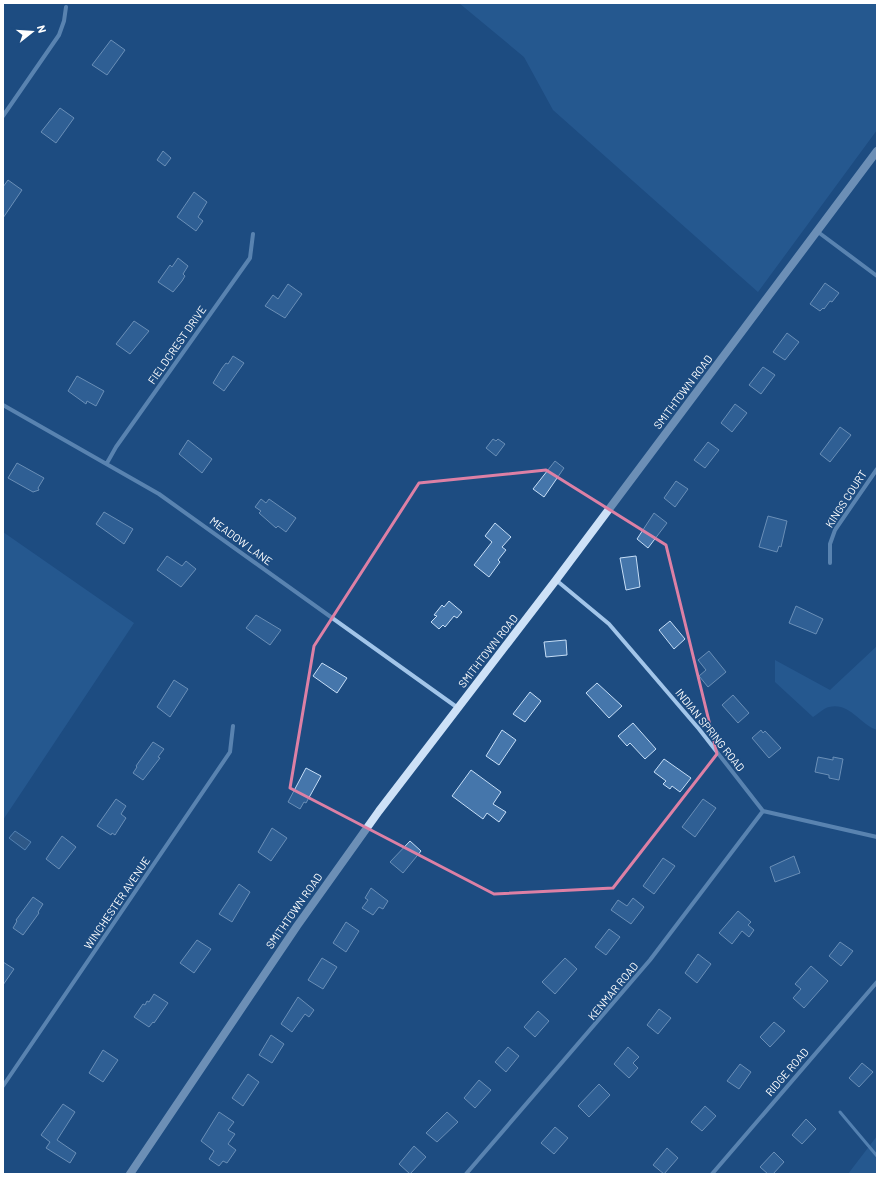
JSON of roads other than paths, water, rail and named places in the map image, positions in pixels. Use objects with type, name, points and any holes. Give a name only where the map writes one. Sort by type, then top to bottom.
[{"type":"street","points":[[3,116],[59,35],[64,21],[66,7]]},
{"type":"street","name":"SMITHTOWN ROAD","points":[[130,1174],[297,926],[379,811],[556,580],[818,232],[877,151]]},
{"type":"street","points":[[818,232],[877,276]]},
{"type":"street","name":"FIELDCREST DRIVE","points":[[107,464],[116,447],[250,258],[253,234]]},
{"type":"street","name":"MEADOW LANE","points":[[3,405],[148,487],[458,708]]},
{"type":"street","name":"KINGS COURT","points":[[830,563],[830,544],[835,530],[877,469]]},
{"type":"street","name":"INDIAN SPRING ROAD","points":[[556,580],[609,624],[699,729],[763,812]]},
{"type":"street","name":"WINCHESTER AVENUE","points":[[3,1086],[230,752],[233,726]]},
{"type":"street","points":[[763,812],[877,836]]},
{"type":"street","name":"KENMAR ROAD","points":[[466,1174],[650,960],[763,812]]},
{"type":"street","name":"RIDGE ROAD","points":[[712,1174],[877,982]]},
{"type":"waterway","points":[[840,1112],[877,1156]]}]
